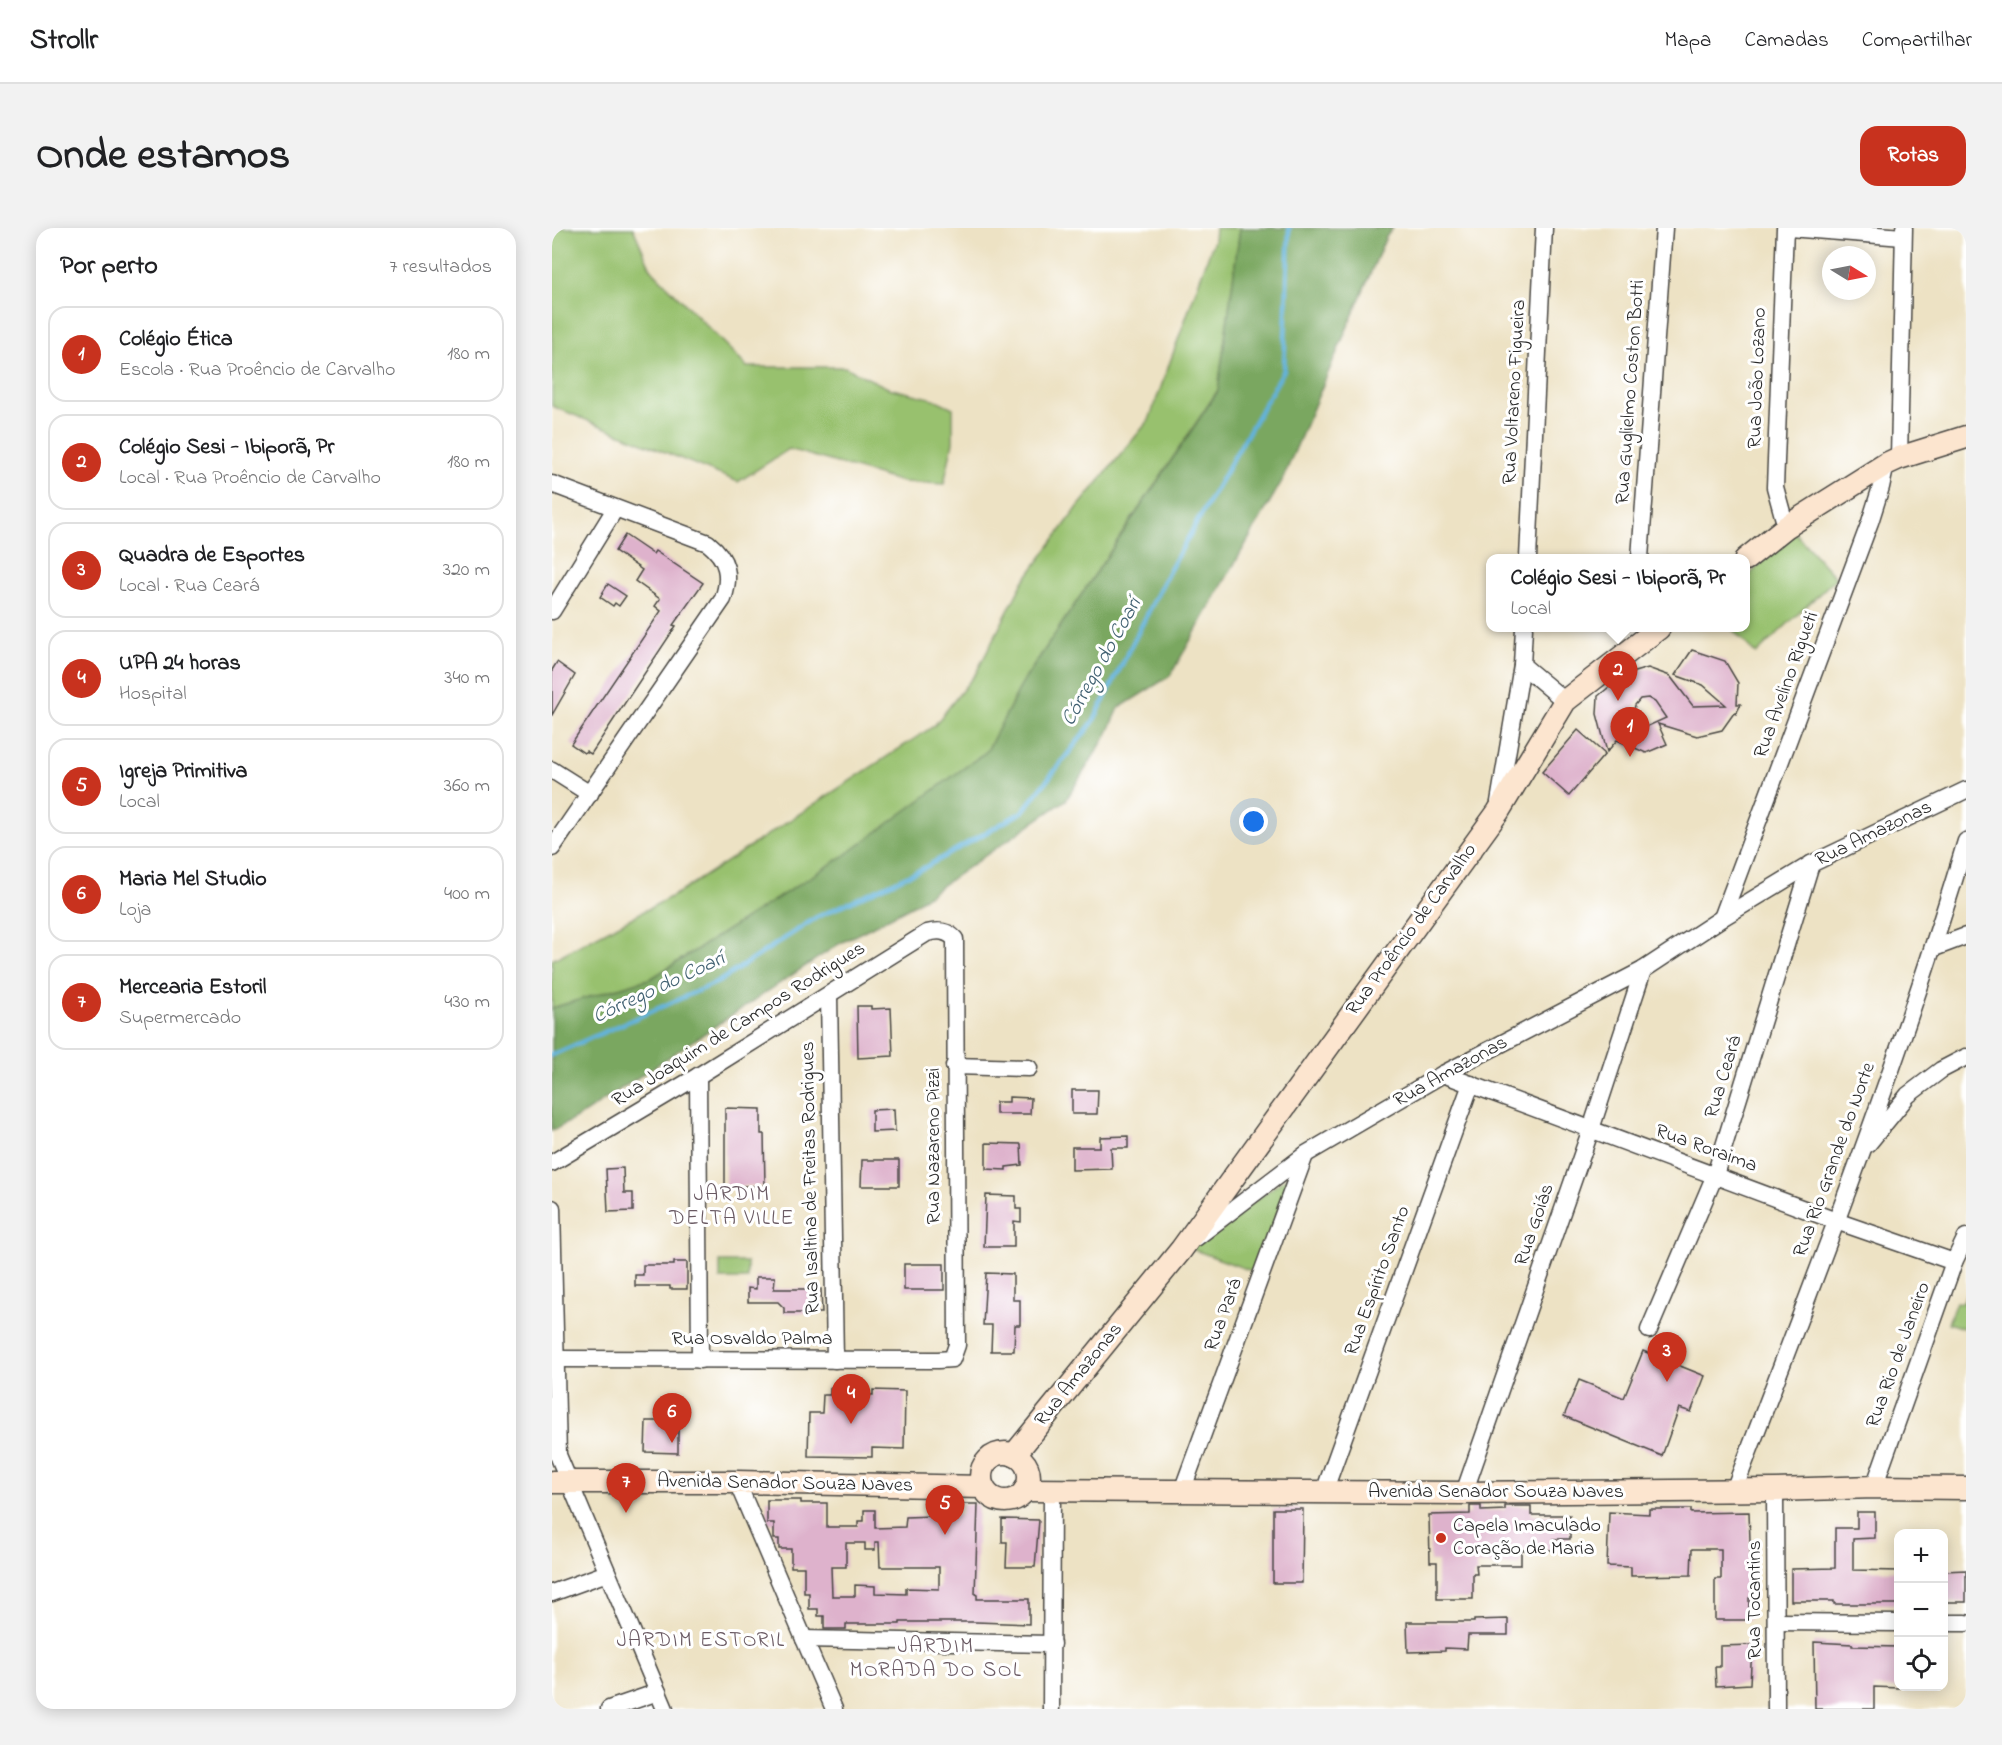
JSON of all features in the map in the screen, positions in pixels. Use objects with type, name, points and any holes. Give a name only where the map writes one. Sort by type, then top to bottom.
[{"type":"street","name":"Rua Voltareno Figueira","points":[[1528,554],[1544,228]]},
{"type":"street","name":"Rua Guglielmo Coston Botti","points":[[1640,554],[1664,228]]},
{"type":"street","name":"Rua João Lozano","points":[[1785,228],[1775,487],[1786,527]]},
{"type":"street","points":[[1790,228],[1903,233]]},
{"type":"street","name":"Rua Avelino Rigueti","points":[[1722,918],[1892,461],[1903,233]]},
{"type":"street","points":[[1750,556],[1786,527],[1892,461],[1966,437]]},
{"type":"street","points":[[552,484],[708,543],[723,559],[728,585],[723,599],[552,848]]},
{"type":"street","points":[[552,611],[615,509]]},
{"type":"street","points":[[1498,812],[1522,665],[1524,632]]},
{"type":"street","name":"Rua Proêncio de Carvalho","points":[[1181,1250],[1498,812],[1565,701],[1653,632]]},
{"type":"street","points":[[1522,665],[1565,701]]},
{"type":"street","points":[[552,770],[590,794]]},
{"type":"street","name":"Rua Amazonas","points":[[1014,1455],[1181,1250],[1306,1154],[1443,1074],[1643,970],[1722,918],[1811,864],[1966,790]]},
{"type":"street","name":"Rua Rio Grande do Norte","points":[[1734,1490],[1836,1221],[1934,948],[1966,841]]},
{"type":"street","name":"Rua Ceará","points":[[1649,1330],[1715,1175],[1811,864]]},
{"type":"street","name":"Rua Joaquim de Campos Rodrigues","points":[[552,1163],[698,1076],[927,933],[937,931],[950,934]]},
{"type":"street","name":"Rua Nazareno Pizzi","points":[[950,934],[955,939],[956,953],[954,1066],[957,1345],[952,1359]]},
{"type":"street","points":[[1934,948],[1966,936]]},
{"type":"street","name":"Rua Goiás","points":[[1464,1493],[1643,970]]},
{"type":"street","name":"Rua Isaltina de Freitas Rodrigues","points":[[829,995],[835,1360]]},
{"type":"street","points":[[1860,1154],[1908,1095],[1941,1070],[1966,1057]]},
{"type":"street","points":[[954,1066],[1029,1068]]},
{"type":"street","name":"Rua Roraima","points":[[1443,1074],[1836,1221],[1954,1262]]},
{"type":"street","points":[[698,1076],[700,1360]]},
{"type":"street","name":"Rua Espírito Santo","points":[[1324,1491],[1471,1084]]},
{"type":"street","name":"Rua Pará","points":[[1182,1491],[1306,1154]]},
{"type":"street","points":[[552,1208],[553,1359],[560,1482],[607,1573],[665,1709]]},
{"type":"street","name":"Rua Rio de Janeiro","points":[[1874,1487],[1954,1262],[1966,1237]]},
{"type":"street","name":"Rua Osvaldo Palma","points":[[553,1359],[952,1359]]},
{"type":"street","points":[[998,1454],[1014,1455],[1020,1458],[1028,1470],[1028,1484],[1025,1490],[1012,1501],[1000,1501],[990,1496],[983,1487],[982,1471],[991,1458],[998,1454]]},
{"type":"street","name":"Avenida Senador Souza Naves","points":[[560,1482],[737,1482],[983,1487]]},
{"type":"street","points":[[737,1482],[834,1709]]},
{"type":"street","name":"Avenida Senador Souza Naves","points":[[1025,1490],[1464,1493],[1874,1487],[1966,1488]]},
{"type":"street","points":[[1051,1709],[1052,1490]]},
{"type":"street","name":"Rua Tocantins","points":[[1775,1490],[1776,1709]]},
{"type":"street","points":[[552,1593],[607,1573]]},
{"type":"street","points":[[1776,1622],[1894,1623]]},
{"type":"street","points":[[1948,1623],[1966,1623]]},
{"type":"street","points":[[804,1639],[1052,1644]]},
{"type":"street","points":[[609,1709],[658,1692]]},
{"type":"green space","points":[[552,228],[633,228],[651,269],[747,367],[845,367],[888,388],[934,399],[953,408],[953,442],[944,484],[902,482],[789,449],[738,482],[552,406]]},
{"type":"green space","points":[[1215,228],[1240,228],[1218,390],[1023,682],[987,751],[847,854],[652,978],[552,1008],[552,960],[680,892],[934,726],[976,673],[1023,582],[1078,507],[1149,420],[1214,240]]},
{"type":"green space","points":[[1240,228],[1393,228],[1386,237],[1282,481],[1170,676],[1119,708],[1108,733],[1066,800],[915,904],[839,944],[580,1116],[552,1131],[552,1008],[652,978],[847,854],[987,751],[1023,682],[1218,391]]},
{"type":"green space","points":[[1794,532],[1836,578],[1756,654],[1735,632],[1750,632],[1750,574]]},
{"type":"green space","points":[[1293,1173],[1257,1273],[1189,1248]]},
{"type":"green space","points":[[720,1262],[747,1262],[747,1279],[720,1279]]},
{"type":"green space","points":[[1966,1295],[1966,1329],[1948,1323],[1956,1302],[1963,1303]]},
{"type":"building","points":[[625,535],[653,554],[655,551],[703,583],[673,625],[676,626],[591,754],[586,751],[584,753],[571,744],[661,611],[655,606],[660,599],[635,581],[642,570],[615,551]]},
{"type":"building","points":[[608,584],[626,596],[619,606],[615,603],[613,606],[600,597]]},
{"type":"building","points":[[1692,650],[1725,661],[1738,683],[1737,704],[1741,704],[1736,714],[1734,713],[1722,730],[1697,736],[1658,724],[1667,744],[1646,753],[1617,740],[1607,752],[1597,714],[1598,696],[1624,675],[1648,668],[1670,676],[1693,706],[1726,705],[1703,685],[1675,675]],"holes":[[[1648,698],[1655,702],[1666,718],[1646,727],[1635,722],[1633,715],[1635,705],[1640,699]]]},
{"type":"building","points":[[557,662],[575,675],[552,715],[552,670]]},
{"type":"building","points":[[1578,730],[1605,754],[1569,796],[1542,772]]},
{"type":"building","points":[[857,1006],[871,1006],[871,1009],[891,1008],[893,1056],[858,1058]]},
{"type":"building","points":[[1072,1090],[1098,1090],[1097,1114],[1072,1114]]},
{"type":"building","points":[[1009,1097],[1031,1098],[1030,1114],[996,1114],[996,1102],[1009,1102]]},
{"type":"building","points":[[725,1108],[761,1109],[765,1186],[725,1186]]},
{"type":"building","points":[[894,1109],[895,1131],[872,1132],[872,1110]]},
{"type":"building","points":[[1128,1136],[1128,1148],[1111,1148],[1112,1169],[1072,1170],[1072,1147],[1100,1147],[1100,1137]]},
{"type":"building","points":[[986,1143],[1021,1144],[1022,1165],[1006,1167],[1006,1170],[986,1169]]},
{"type":"building","points":[[862,1160],[899,1160],[899,1186],[861,1186]]},
{"type":"building","points":[[623,1168],[624,1193],[633,1193],[633,1211],[608,1212],[606,1169]]},
{"type":"building","points":[[986,1195],[1016,1196],[1016,1209],[1021,1209],[1021,1222],[1014,1221],[1014,1247],[984,1247]]},
{"type":"building","points":[[674,1262],[687,1262],[687,1289],[670,1289],[670,1286],[635,1286],[635,1275],[643,1275],[643,1265],[674,1265]]},
{"type":"building","points":[[904,1264],[944,1264],[944,1290],[904,1290]]},
{"type":"building","points":[[986,1273],[1013,1274],[1013,1300],[1020,1300],[1020,1325],[1015,1325],[1014,1351],[991,1351],[992,1325],[983,1325]]},
{"type":"building","points":[[756,1277],[775,1277],[774,1289],[821,1289],[822,1313],[784,1313],[784,1308],[778,1302],[748,1302],[748,1288],[756,1289]]},
{"type":"building","points":[[1643,1351],[1705,1376],[1691,1412],[1679,1408],[1662,1456],[1564,1416],[1579,1380],[1624,1398]]},
{"type":"building","points":[[830,1388],[845,1388],[845,1394],[873,1395],[873,1390],[905,1391],[904,1449],[872,1448],[872,1457],[808,1456],[809,1413],[822,1413],[823,1395],[830,1395]]},
{"type":"building","points":[[646,1421],[678,1421],[678,1453],[645,1452]]},
{"type":"building","points":[[767,1500],[827,1503],[827,1527],[858,1527],[858,1521],[864,1521],[864,1510],[875,1510],[875,1528],[905,1527],[906,1517],[961,1515],[962,1504],[978,1504],[975,1594],[977,1599],[1029,1599],[1029,1624],[900,1622],[900,1624],[846,1624],[846,1629],[824,1629],[824,1616],[818,1616],[818,1609],[809,1609],[809,1593],[804,1593],[804,1567],[791,1567],[791,1549],[779,1549],[779,1539],[774,1539],[774,1523],[767,1523]],"holes":[[[875,1542],[879,1542],[880,1567],[939,1567],[939,1589],[906,1588],[906,1594],[875,1593],[875,1586],[855,1585],[855,1596],[832,1596],[831,1567],[846,1567],[846,1543],[865,1543],[865,1550],[875,1550]]]},
{"type":"building","points":[[1470,1506],[1481,1506],[1481,1511],[1505,1510],[1505,1506],[1531,1506],[1531,1515],[1570,1515],[1570,1539],[1554,1539],[1554,1550],[1521,1550],[1521,1565],[1476,1565],[1477,1574],[1473,1574],[1473,1599],[1437,1599],[1437,1562],[1430,1562],[1429,1515],[1470,1514]]},
{"type":"building","points":[[1273,1509],[1303,1509],[1302,1583],[1273,1583]]},
{"type":"building","points":[[1649,1509],[1691,1509],[1691,1513],[1749,1512],[1752,1598],[1749,1598],[1749,1620],[1715,1620],[1715,1579],[1721,1579],[1721,1549],[1692,1549],[1691,1575],[1631,1576],[1631,1567],[1607,1566],[1609,1512],[1649,1514]]},
{"type":"building","points":[[1857,1512],[1875,1512],[1875,1538],[1853,1539],[1853,1570],[1894,1571],[1894,1604],[1791,1601],[1791,1569],[1835,1568],[1835,1528],[1857,1528]]},
{"type":"building","points":[[1002,1519],[1039,1520],[1035,1567],[1006,1567],[1007,1542],[1002,1542]]},
{"type":"building","points":[[1966,1570],[1966,1602],[1948,1602],[1948,1571]]},
{"type":"building","points":[[1508,1619],[1508,1635],[1468,1635],[1467,1649],[1445,1648],[1445,1651],[1408,1652],[1407,1622],[1474,1622],[1474,1620]]},
{"type":"building","points":[[1814,1642],[1894,1647],[1894,1688],[1874,1687],[1874,1709],[1815,1709]]},
{"type":"building","points":[[1752,1645],[1750,1684],[1716,1686],[1715,1667],[1720,1667],[1720,1646]]},
{"type":"waterway","name":"Córrego do Coarí","points":[[552,1055],[718,982],[817,917],[922,869],[1022,812],[1093,722],[1168,573],[1284,370],[1289,228]]},
{"type":"place","name":"Colégio Sesi - Ibiporã, Pr","points":[[1618,701]]},
{"type":"place","name":"Colégio Ética","points":[[1630,757]]},
{"type":"place","name":"Quadra de Esportes","points":[[1667,1382]]},
{"type":"place","name":"UPA 24 horas","points":[[851,1424]]},
{"type":"place","name":"Maria Mel Studio","points":[[672,1443]]},
{"type":"place","name":"Mercearia Estoril","points":[[626,1513]]},
{"type":"place","name":"Igreja Primitiva","points":[[945,1535]]},
{"type":"place","name":"Capela Imaculado Coração de Maria","points":[[1441,1538]]},
{"type":"district","name":"JARDIM DELTA VILLE","points":[[732,1207]]},
{"type":"district","name":"JARDIM ESTORIL","points":[[701,1641]]},
{"type":"district","name":"JARDIM MORADA DO SOL","points":[[936,1659]]}]
